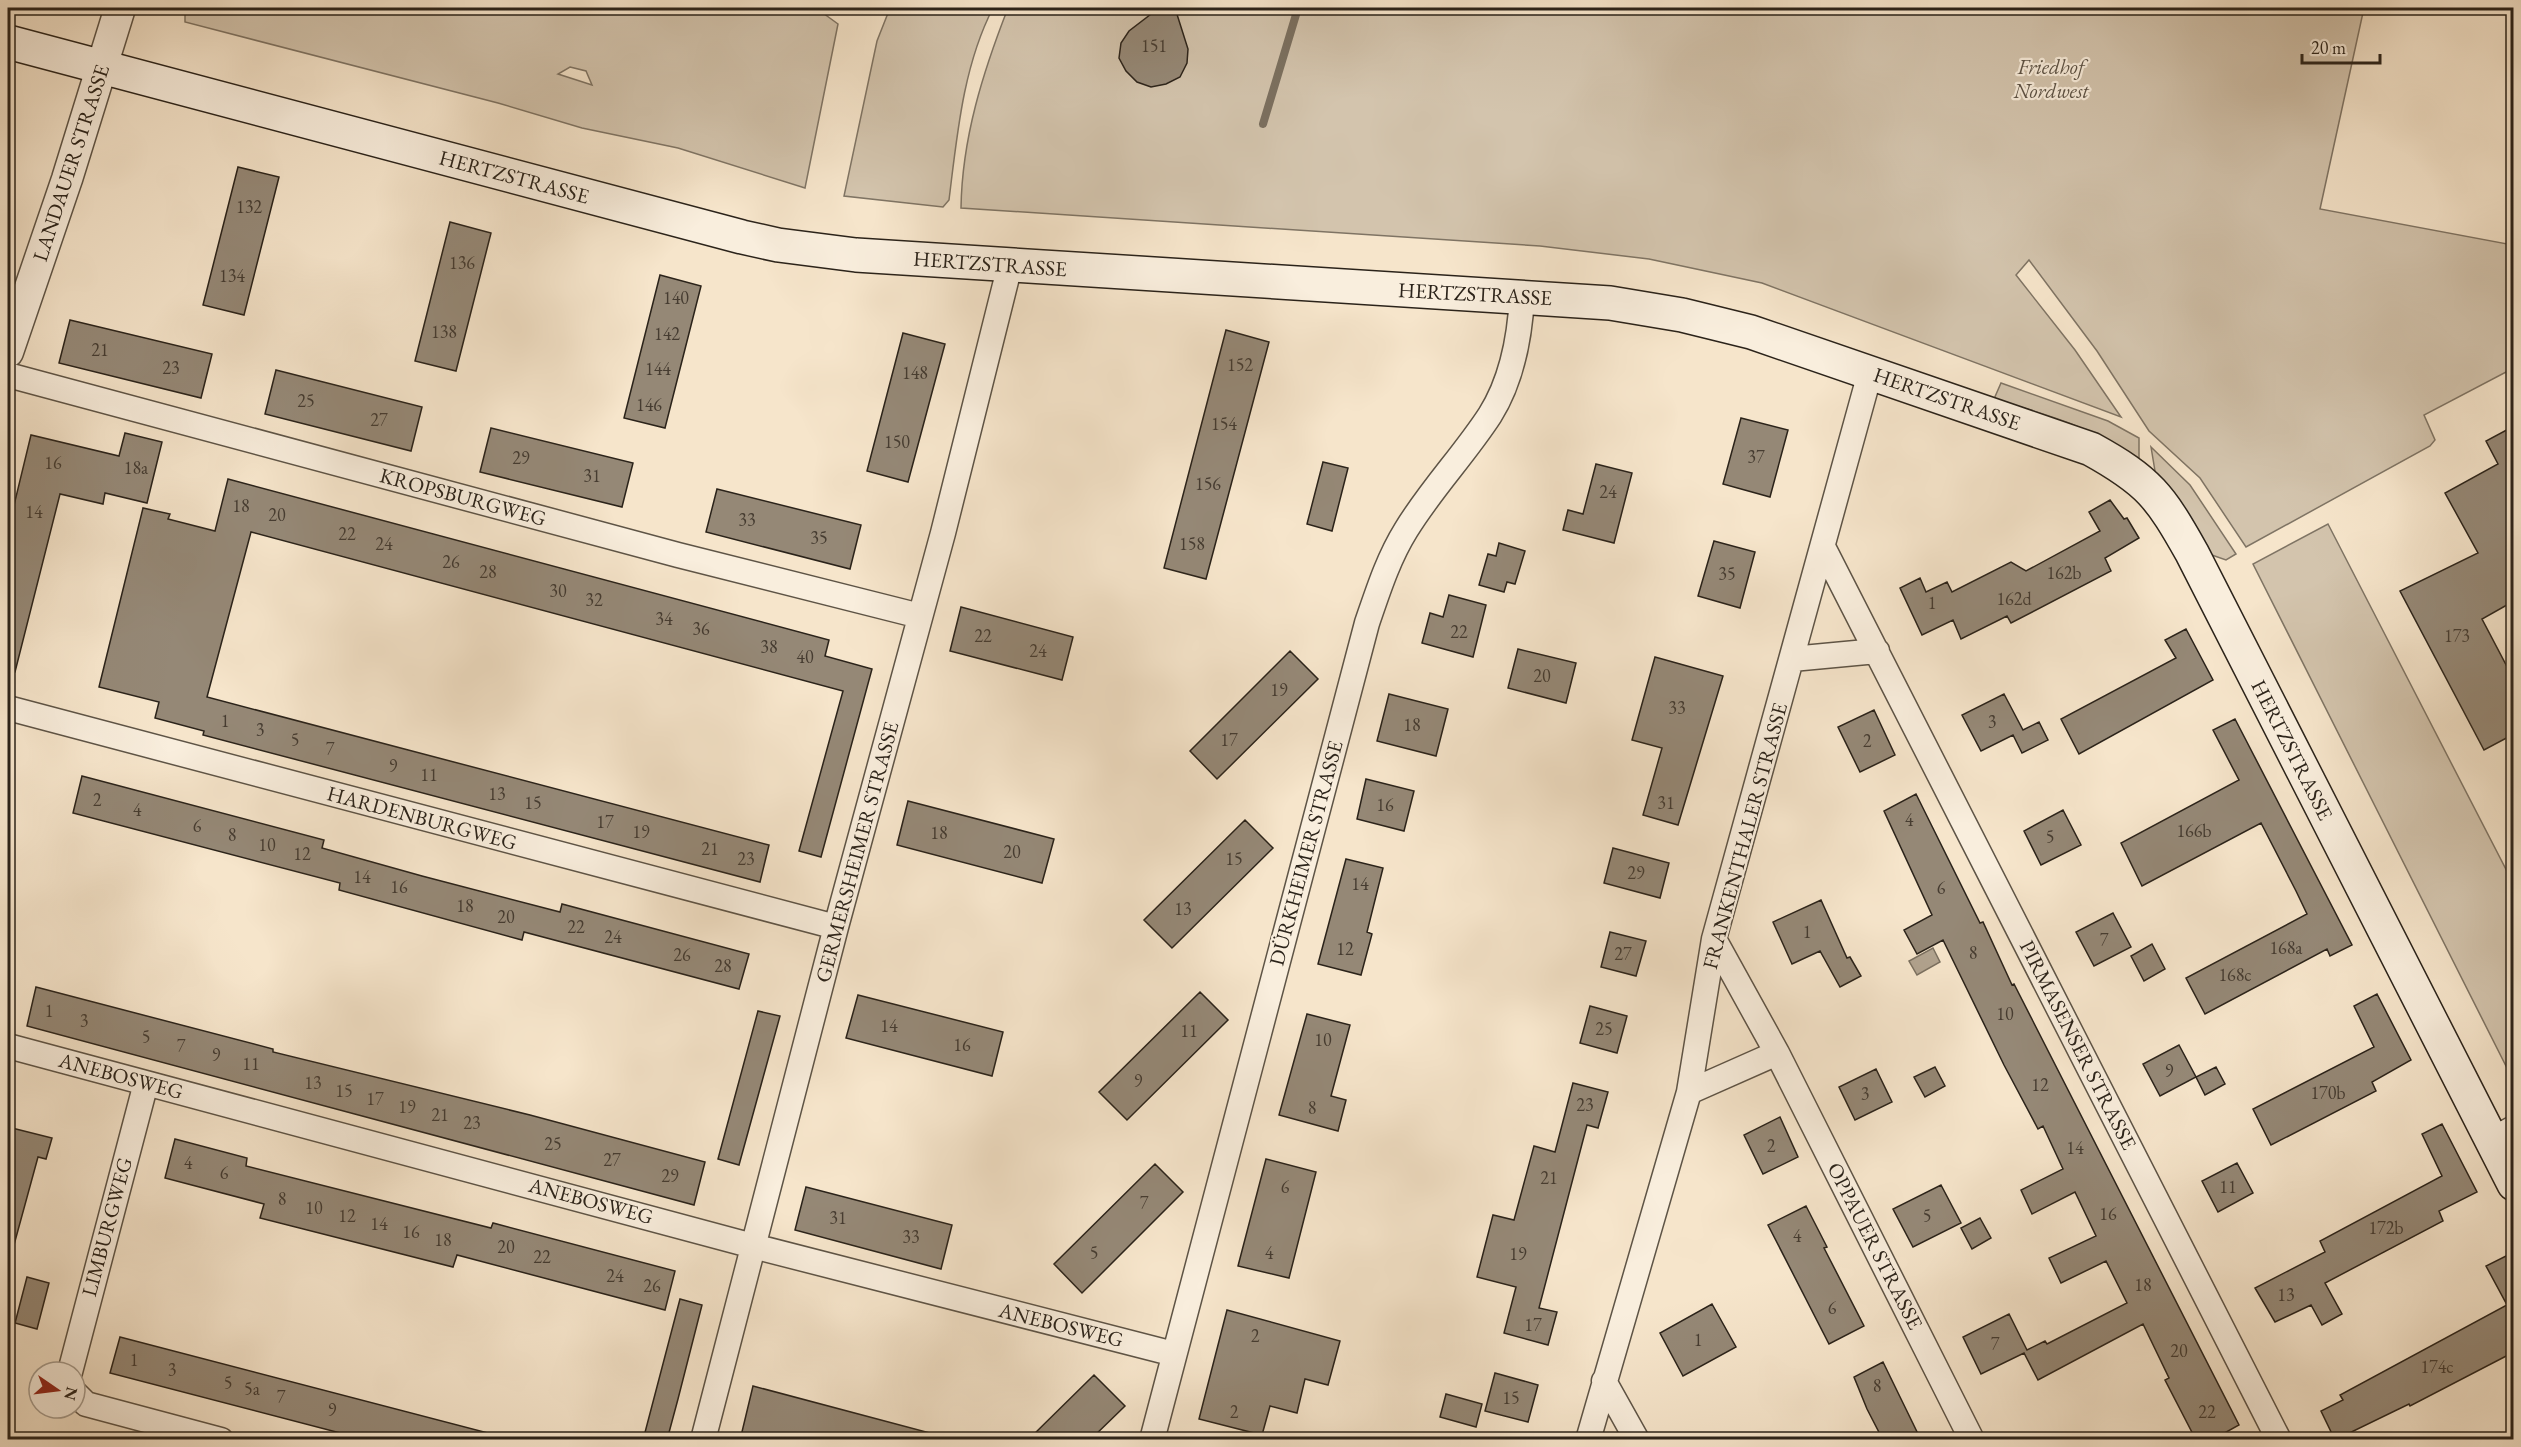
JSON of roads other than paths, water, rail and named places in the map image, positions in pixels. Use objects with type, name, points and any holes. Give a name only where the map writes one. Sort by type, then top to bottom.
[{"type":"main road","name":"HERTZSTRASSE","points":[[8,42],[533,183],[778,244],[856,255],[1522,296],[1610,303],[1682,315],[1751,332],[2091,449],[2119,465],[2149,487],[2165,505],[2502,1134],[2514,1184]]},
{"type":"street","name":"LANDAUER STRASSE","points":[[8,352],[120,8]]},
{"type":"street","name":"GERMERSHEIMER STRASSE","points":[[703,1440],[1010,265]]},
{"type":"street","name":"DÜRKHEIMER STRASSE","points":[[1152,1440],[1367,623],[1388,562],[1405,531],[1491,413],[1504,387],[1521,319],[1522,296]]},
{"type":"street","name":"FRANKENTHALER STRASSE","points":[[1588,1440],[1689,1092],[1714,939],[1870,373]]},
{"type":"street","name":"KROPSBURGWEG","points":[[8,375],[678,555],[920,616]]},
{"type":"street","name":"PIRMASENSER STRASSE","points":[[1823,547],[2279,1440]]},
{"type":"street","points":[[1792,659],[1877,651]]},
{"type":"street","name":"HARDENBURGWEG","points":[[8,708],[836,927]]},
{"type":"street","name":"OPPAUER STRASSE","points":[[1714,939],[1777,1053],[1972,1440]]},
{"type":"street","name":"ANEBOSWEG","points":[[8,1046],[753,1246],[1174,1354]]},
{"type":"street","points":[[1689,1092],[1777,1053]]},
{"type":"street","name":"LIMBURGWEG","points":[[73,1360],[146,1083]]},
{"type":"street","points":[[1604,1381],[1638,1440]]},
{"type":"street","points":[[87,1404],[221,1440]]},
{"type":"waterway","points":[[1263,124],[1298,8]]},
{"type":"park label","name":"Friedhof Nordwest","points":[[2051,79]]}]
